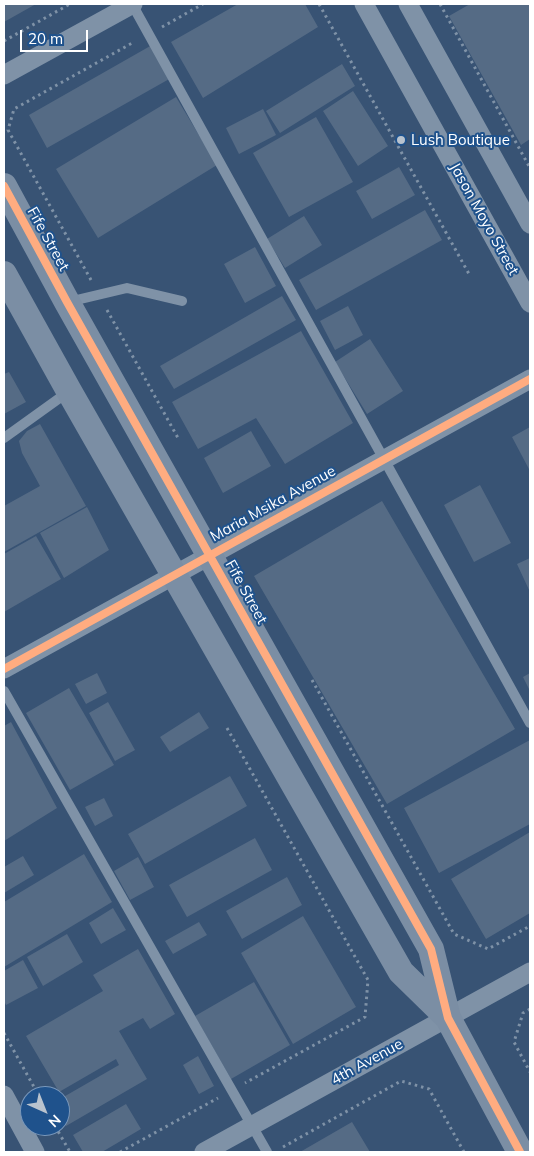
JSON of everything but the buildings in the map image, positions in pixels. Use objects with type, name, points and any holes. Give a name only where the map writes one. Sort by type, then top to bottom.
[{"type":"street","points":[[4,75],[132,4]]},
{"type":"street","name":"Jason Moyo Street","points":[[364,4],[530,303]]},
{"type":"street","points":[[408,4],[530,224]]},
{"type":"street","name":"Fife Street","points":[[4,186],[67,302],[431,950],[448,1018]]},
{"type":"street","points":[[4,274],[401,972],[448,1018],[520,1152]]},
{"type":"street","name":"Maria Msika Avenue","points":[[4,669],[530,379]]},
{"type":"street","name":"4th Avenue","points":[[204,1152],[530,972]]},
{"type":"street","points":[[4,1094],[35,1152]]},
{"type":"lane","points":[[132,4],[530,723]]},
{"type":"lane","points":[[67,302],[127,288],[182,301]]},
{"type":"lane","points":[[4,438],[69,391]]},
{"type":"lane","points":[[4,691],[267,1152]]},
{"type":"path","points":[[4,41],[70,4]]},
{"type":"path","points":[[178,438],[8,130],[14,109],[204,4]]},
{"type":"path","points":[[320,4],[469,274]]},
{"type":"path","points":[[440,4],[530,168]]},
{"type":"path","points":[[312,680],[454,934],[488,949],[530,926]]},
{"type":"path","points":[[120,1152],[365,1017],[368,980],[227,728]]},
{"type":"path","points":[[530,1009],[523,1013],[514,1042],[530,1072]]},
{"type":"path","points":[[4,1033],[33,1086]]},
{"type":"path","points":[[282,1148],[401,1081],[429,1089],[464,1152]]},
{"type":"path","points":[[61,1136],[70,1152]]},
{"type":"cycle path","points":[[4,186],[67,302],[431,949],[448,1018],[520,1152]]},
{"type":"cycle path","points":[[4,669],[530,379]]},
{"type":"place","name":"Lush Boutique","points":[[401,140]]}]
